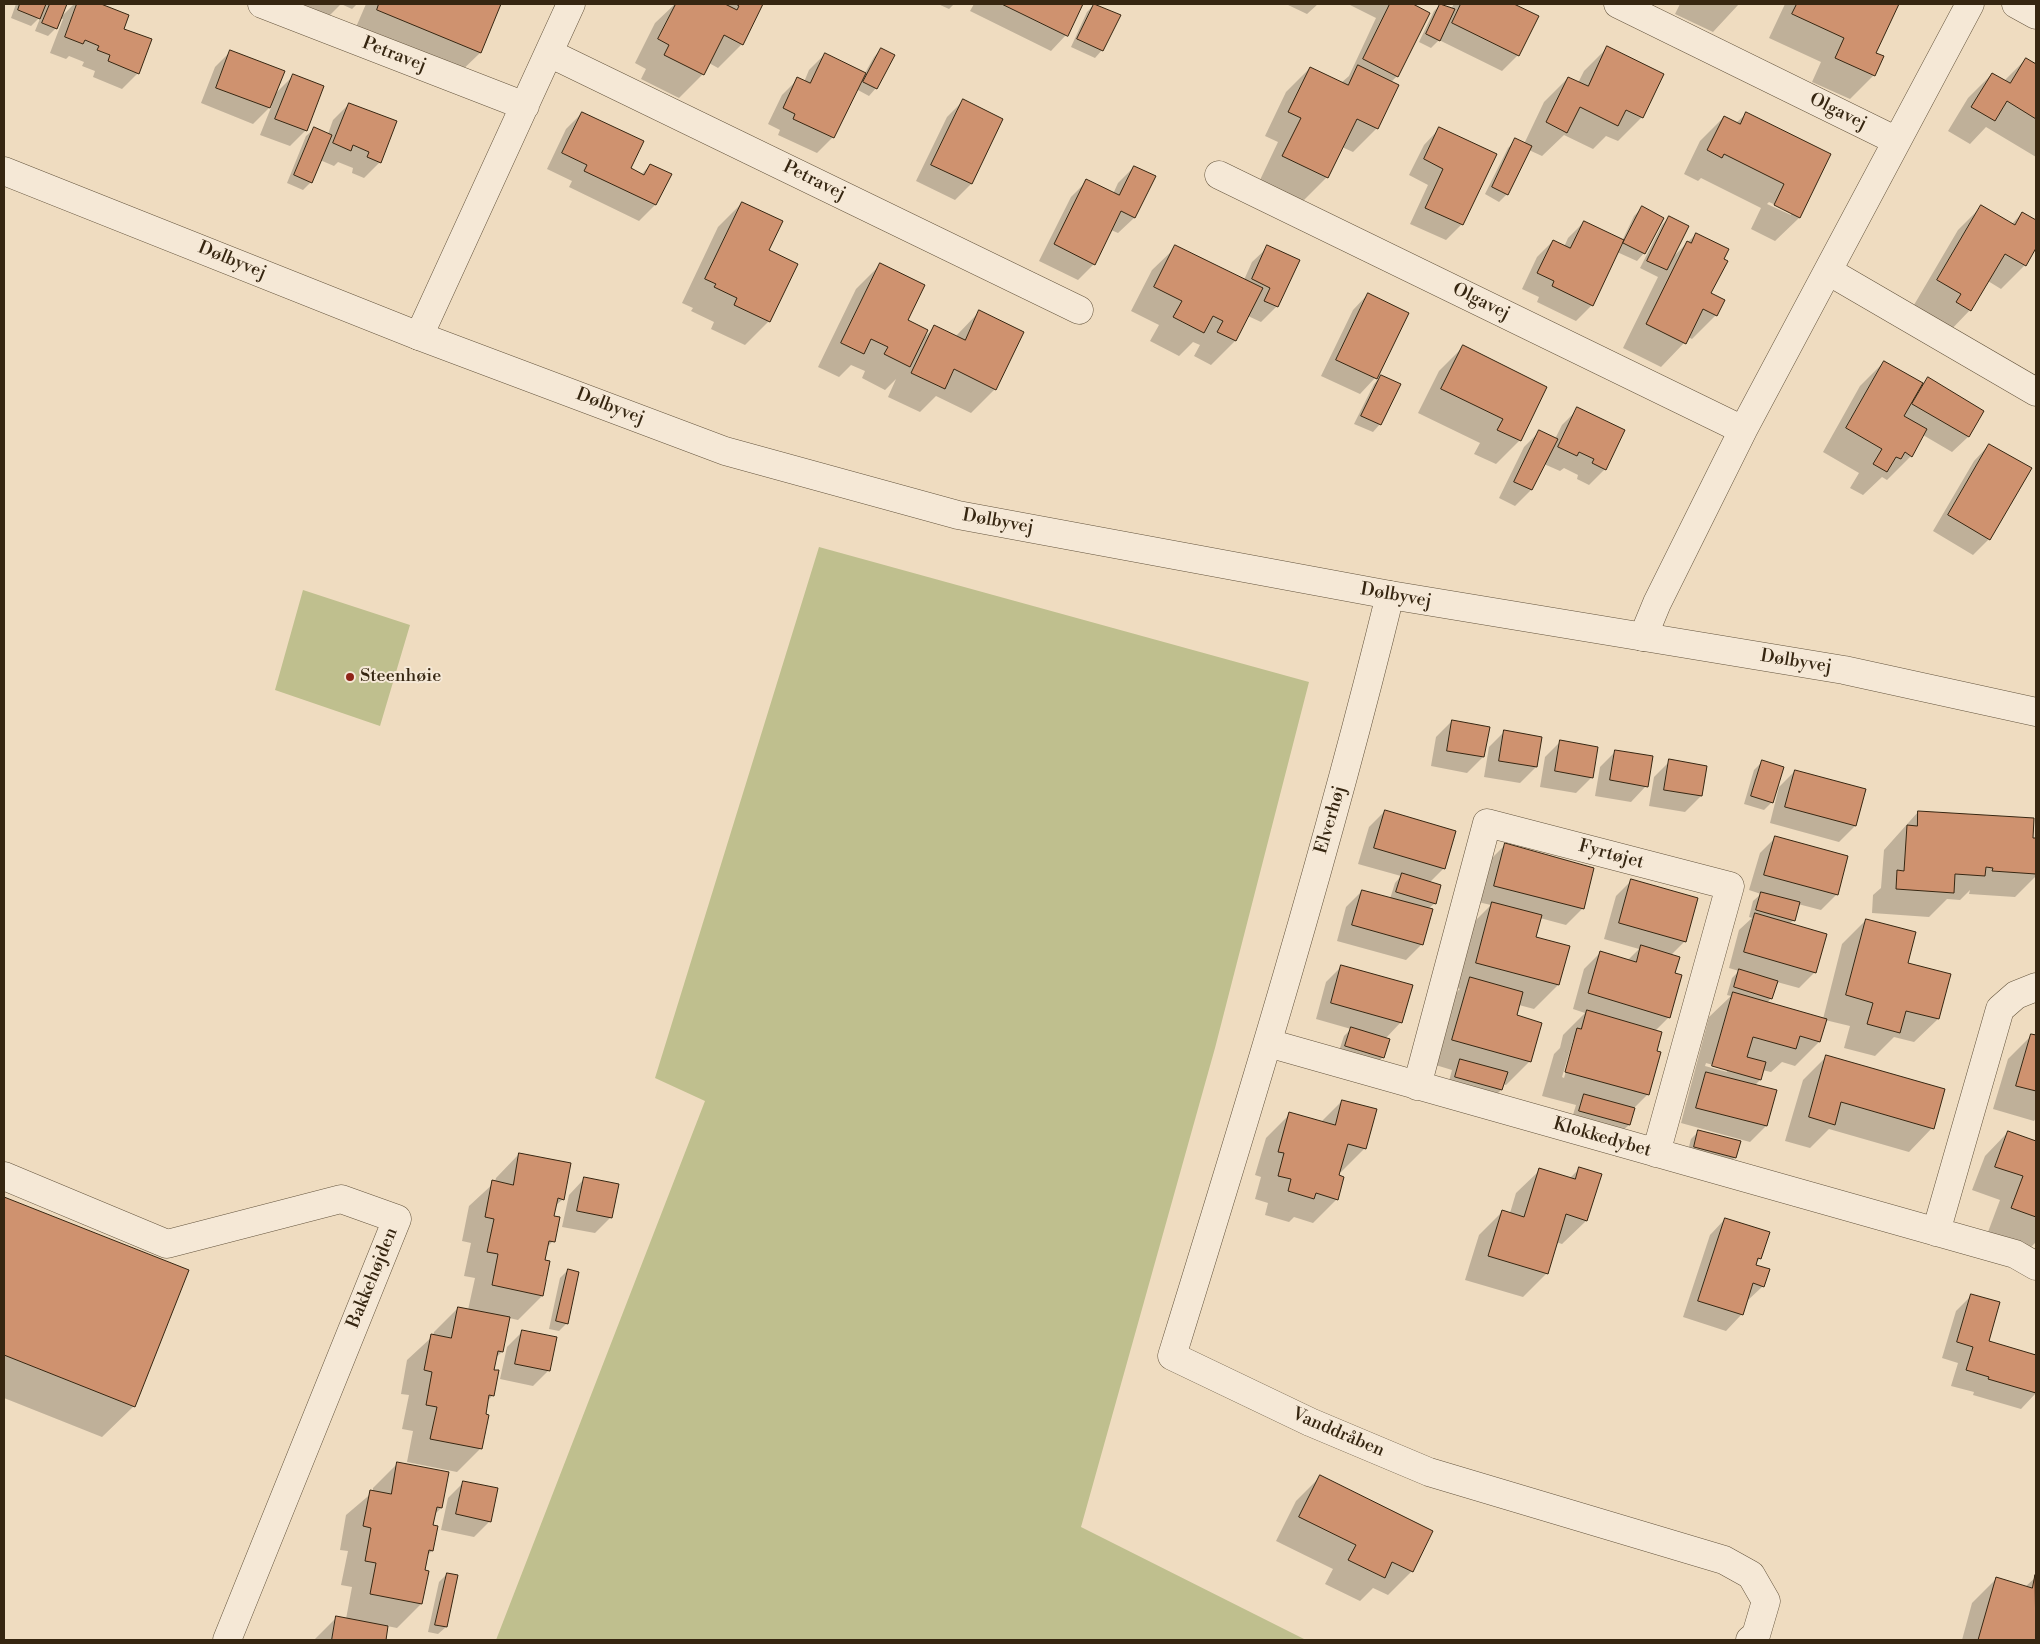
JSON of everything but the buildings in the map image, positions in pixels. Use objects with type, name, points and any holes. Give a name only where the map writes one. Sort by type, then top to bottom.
[{"type":"street","name":"Petravej","points":[[262,4],[525,106]]},
{"type":"street","points":[[419,336],[571,4]]},
{"type":"street","name":"Olgavej","points":[[1618,4],[1897,140]]},
{"type":"street","points":[[1643,637],[1657,603],[1743,430],[1970,4]]},
{"type":"street","points":[[2016,4],[2036,15]]},
{"type":"street","name":"Petravej","points":[[549,53],[1079,310]]},
{"type":"street","name":"Dølbyvej","points":[[4,171],[419,336],[725,451],[948,512],[1390,595],[1844,670],[2036,712]]},
{"type":"street","name":"Olgavej","points":[[1219,175],[1743,430]]},
{"type":"street","points":[[1828,271],[2036,392]]},
{"type":"street","name":"Elverhøj","points":[[1268,1043],[1371,674],[1390,595]]},
{"type":"street","name":"Fyrtøjet","points":[[1417,1086],[1487,823],[1730,886],[1656,1153]]},
{"type":"street","points":[[1936,1232],[2000,1009],[2016,995],[2036,986]]},
{"type":"street","name":"Klokkedybet","points":[[1268,1043],[2015,1254],[2036,1266]]},
{"type":"street","name":"Vanddråben","points":[[1268,1043],[1172,1356],[1310,1422],[1430,1472],[1724,1560],[1752,1575],[1766,1601],[1756,1635],[1750,1640]]},
{"type":"street","name":"Bakkehøjden","points":[[4,1176],[167,1244],[341,1199],[397,1219],[227,1640]]},
{"type":"green space","points":[[819,547],[1309,682],[1215,1048],[1081,1527],[1306,1640],[496,1640],[705,1101],[655,1078]]},
{"type":"green space","points":[[303,590],[410,625],[380,726],[275,690]]},
{"type":"place","name":"Steenhøie","points":[[350,677]]}]
